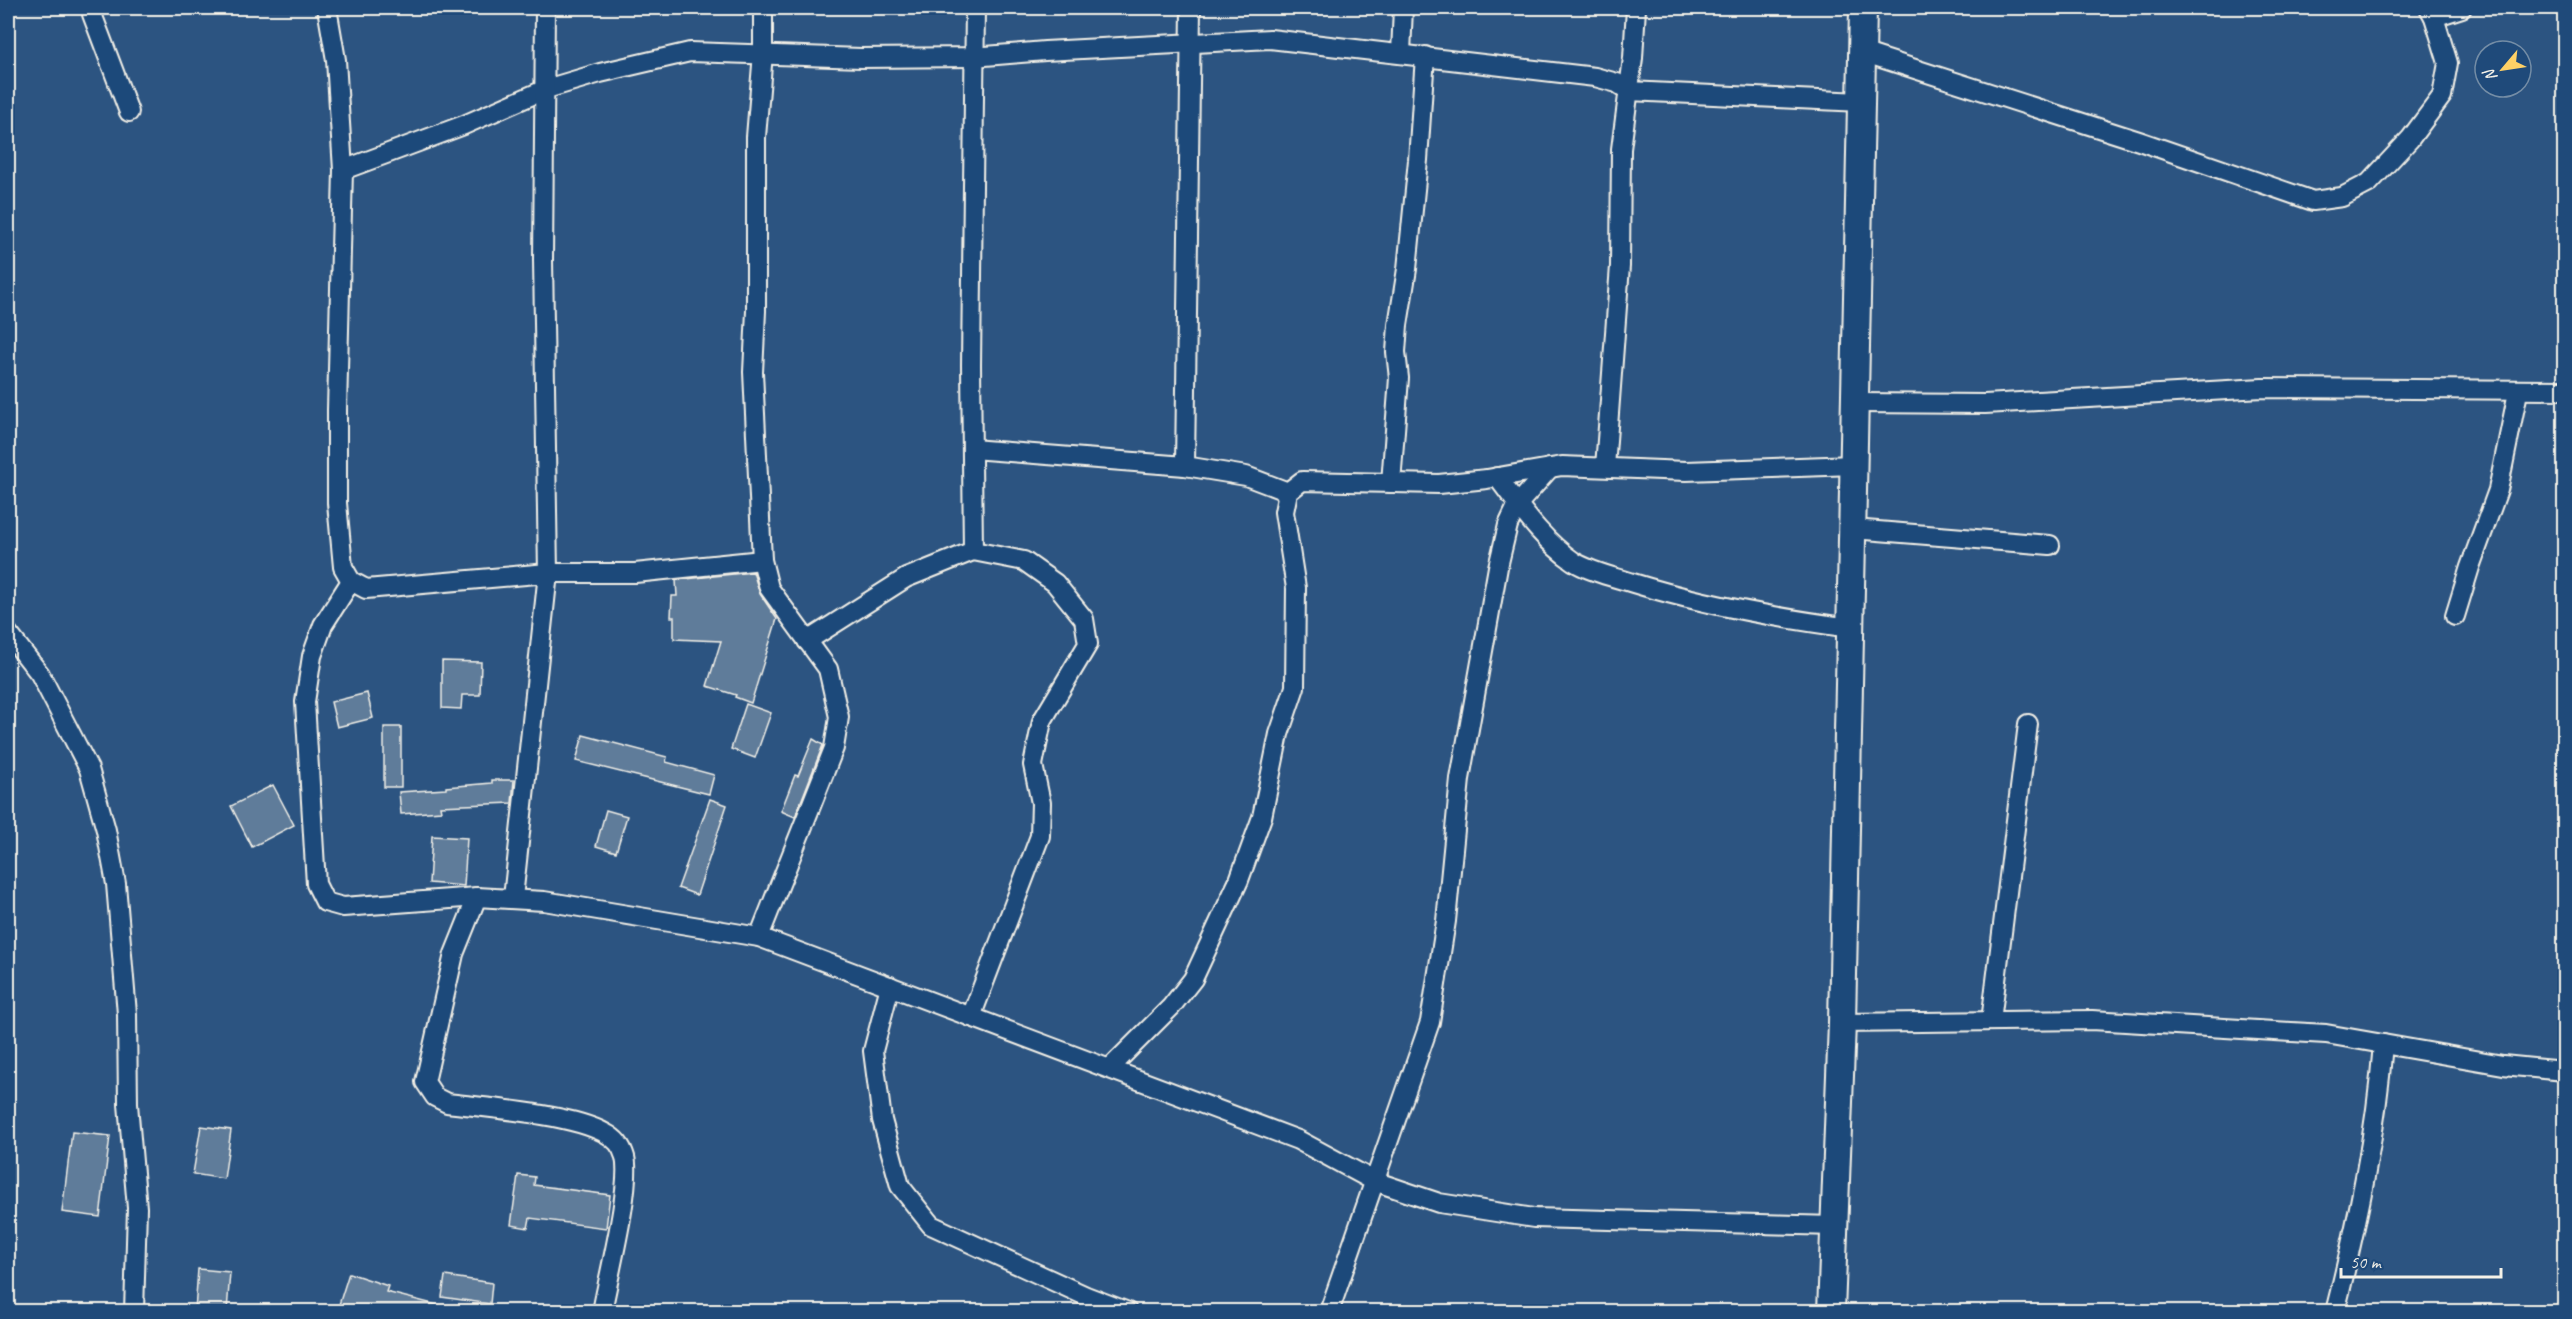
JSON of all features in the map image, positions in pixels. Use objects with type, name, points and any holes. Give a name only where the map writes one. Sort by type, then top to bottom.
[{"type":"main road","points":[[1832,1311],[1842,1023],[1862,52],[1869,11]]},
{"type":"street","points":[[92,8],[92,14],[129,112]]},
{"type":"street","points":[[327,8],[336,60],[343,170],[337,503],[343,567],[351,581],[366,589],[548,573],[635,573],[762,560]]},
{"type":"street","points":[[513,898],[548,573],[543,260],[545,8]]},
{"type":"street","points":[[759,937],[834,748],[838,717],[828,669],[769,588],[762,560],[753,372],[756,311],[756,137],[763,53],[763,8]]},
{"type":"street","points":[[973,550],[971,365],[975,8]]},
{"type":"street","points":[[1185,466],[1191,8]]},
{"type":"street","points":[[1401,53],[1403,8]]},
{"type":"street","points":[[1605,467],[1620,266],[1621,149],[1629,92],[1636,8]]},
{"type":"street","points":[[1862,52],[2139,141],[2313,201],[2342,197],[2369,183],[2410,139],[2442,96],[2448,63],[2432,12],[2462,8]]},
{"type":"street","points":[[343,170],[464,125],[546,89],[600,73],[690,52],[861,58],[973,57],[1270,39],[1595,77],[1617,83],[1629,92],[1861,102]]},
{"type":"street","points":[[1391,483],[1399,378],[1396,352],[1398,325],[1412,214],[1425,56]]},
{"type":"street","points":[[1856,403],[1985,404],[2262,388],[2518,392],[2565,390]]},
{"type":"street","points":[[2455,616],[2498,490],[2518,392]]},
{"type":"street","points":[[972,449],[1185,466],[1246,476],[1288,492]]},
{"type":"street","points":[[1110,1068],[1171,1007],[1193,979],[1239,880],[1262,817],[1279,734],[1295,687],[1296,588],[1284,512],[1288,492],[1302,481],[1439,484],[1550,468],[1605,467],[1686,471],[1854,465]]},
{"type":"street","points":[[1329,1311],[1430,1022],[1446,921],[1460,779],[1487,641],[1498,567],[1508,525],[1518,504],[1550,468]]},
{"type":"street","points":[[1497,477],[1542,536],[1575,562],[1606,575],[1675,596],[1797,621],[1851,628]]},
{"type":"street","points":[[1853,530],[2050,545]]},
{"type":"street","points":[[807,641],[906,578],[973,550],[1024,561],[1054,583],[1084,619],[1088,644],[1042,721],[1033,765],[1041,803],[1040,836],[971,1017]]},
{"type":"street","points":[[351,581],[323,625],[312,656],[305,702],[316,884],[325,902],[343,907],[477,897],[513,898],[544,901],[759,937],[1298,1140],[1374,1181],[1439,1203],[1534,1218],[1834,1226]]},
{"type":"street","points":[[8,633],[40,674],[89,769],[106,830],[116,884],[127,1014],[128,1104],[137,1208],[134,1311]]},
{"type":"street","points":[[1991,1021],[2028,724]]},
{"type":"street","points":[[477,897],[454,954],[425,1082],[435,1097],[447,1103],[565,1120],[605,1132],[618,1142],[625,1158],[626,1184],[602,1311]]},
{"type":"street","points":[[890,986],[873,1051],[882,1120],[900,1186],[931,1225],[1086,1296],[1128,1311]]},
{"type":"street","points":[[1842,1023],[2092,1020],[2326,1035],[2503,1065],[2565,1071]]},
{"type":"street","points":[[2335,1311],[2379,1106],[2383,1044]]},
{"type":"building","points":[[753,572],[760,594],[777,619],[751,703],[735,697],[736,695],[707,686],[721,641],[674,639],[674,617],[671,617],[672,596],[677,596],[676,580]]},
{"type":"building","points":[[442,661],[481,662],[480,695],[462,695],[461,709],[442,708]]},
{"type":"building","points":[[367,693],[373,718],[337,727],[331,702]]},
{"type":"building","points":[[746,704],[771,713],[755,758],[731,749]]},
{"type":"building","points":[[384,727],[401,727],[401,787],[384,787]]},
{"type":"building","points":[[583,735],[667,757],[666,762],[714,775],[709,794],[576,761]]},
{"type":"building","points":[[813,739],[823,745],[795,817],[781,811],[795,775],[798,776]]},
{"type":"building","points":[[492,780],[514,780],[512,803],[440,806],[441,811],[401,814],[399,792],[446,789],[446,787],[492,783]]},
{"type":"building","points":[[273,785],[294,825],[252,847],[231,806]]},
{"type":"building","points":[[710,799],[727,805],[697,895],[678,888]]},
{"type":"building","points":[[606,810],[627,816],[616,852],[596,846]]},
{"type":"building","points":[[432,836],[467,838],[464,886],[429,883]]},
{"type":"building","points":[[201,1126],[231,1130],[224,1179],[193,1174]]},
{"type":"building","points":[[72,1132],[110,1136],[100,1217],[62,1212]]},
{"type":"building","points":[[518,1175],[535,1177],[534,1185],[610,1195],[606,1228],[530,1218],[528,1228],[511,1225]]},
{"type":"building","points":[[198,1269],[230,1272],[227,1311],[195,1311]]},
{"type":"building","points":[[349,1273],[388,1286],[386,1292],[437,1305],[437,1311],[337,1311]]},
{"type":"building","points":[[445,1276],[492,1283],[490,1304],[442,1297]]}]
